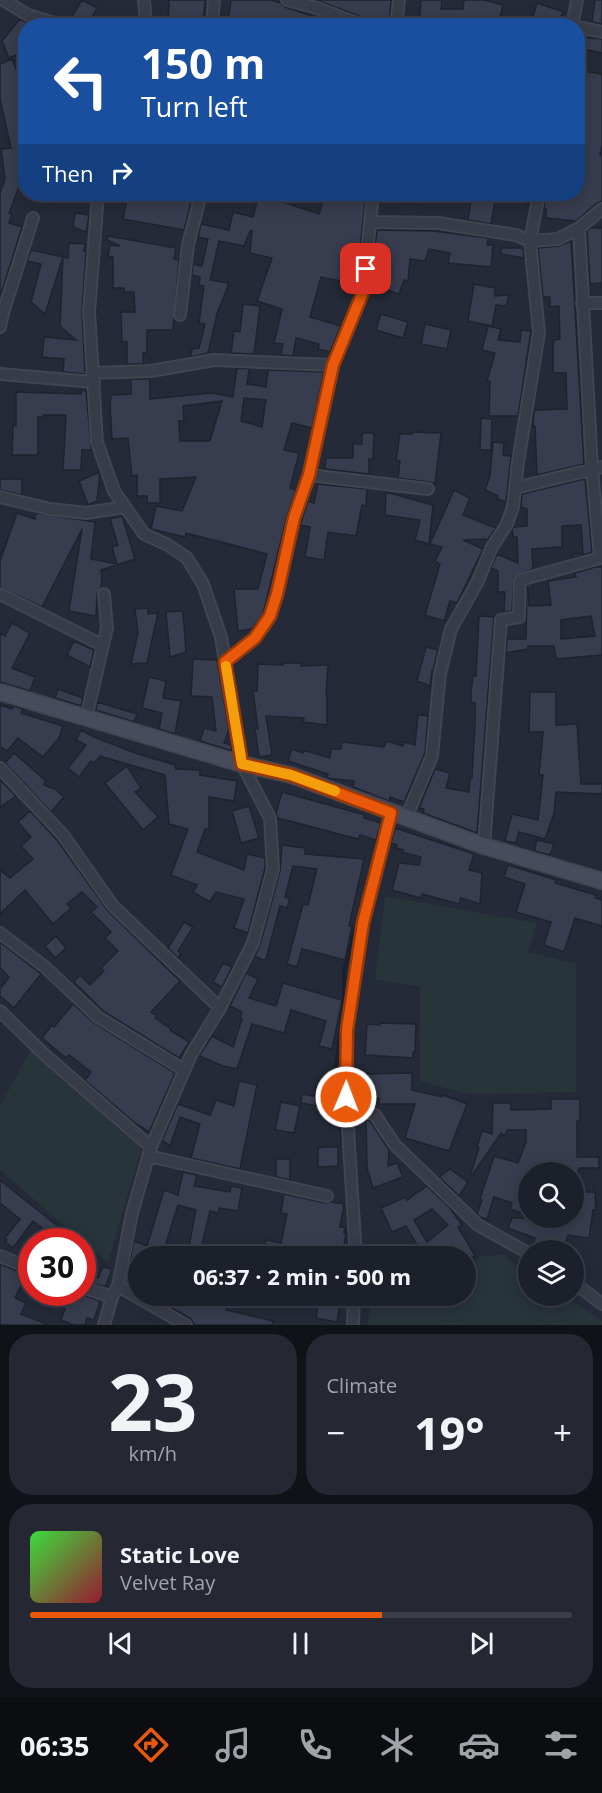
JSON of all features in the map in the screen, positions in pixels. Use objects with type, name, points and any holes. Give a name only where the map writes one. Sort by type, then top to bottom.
[{"type":"street","points":[[3,0],[31,18]]},
{"type":"street","points":[[144,0],[145,18]]},
{"type":"street","points":[[213,18],[214,0]]},
{"type":"street","points":[[287,0],[344,18]]},
{"type":"street","points":[[397,18],[399,0]]},
{"type":"street","points":[[574,18],[577,0]]},
{"type":"street","points":[[28,15],[38,18]]},
{"type":"street","points":[[585,28],[602,32]]},
{"type":"street","points":[[97,201],[89,312],[97,442],[114,491],[144,534],[168,545],[187,558],[203,584],[221,637],[242,764],[270,818],[273,869],[253,943],[220,1008],[184,1070],[149,1151],[132,1213],[118,1286],[112,1297],[104,1325]]},
{"type":"street","points":[[180,315],[188,245],[199,201]]},
{"type":"street","points":[[225,662],[255,638],[270,616],[294,518],[309,475],[333,365],[363,292],[372,201]]},
{"type":"street","points":[[355,1246],[346,1097],[347,1030],[363,923],[398,815],[432,756],[440,674],[451,629],[477,583],[492,547],[507,524],[513,507],[539,333],[530,241],[538,201]]},
{"type":"street","points":[[371,222],[438,223],[516,235],[530,241],[558,239],[579,228],[602,209]]},
{"type":"street","points":[[0,327],[1,312],[33,218]]},
{"type":"street","points":[[484,846],[501,620],[519,617],[520,580],[600,558],[597,468],[582,303],[579,228]]},
{"type":"street","points":[[582,303],[602,303]]},
{"type":"street","points":[[0,375],[93,378],[214,360],[333,365]]},
{"type":"street","points":[[515,488],[597,468]]},
{"type":"street","points":[[309,475],[428,489]]},
{"type":"street","points":[[0,497],[50,509],[86,513],[125,507]]},
{"type":"street","points":[[0,594],[102,645]]},
{"type":"street","points":[[86,717],[106,628],[104,594]]},
{"type":"street","points":[[0,692],[242,764],[291,775],[484,846],[602,881]]},
{"type":"street","points":[[0,768],[63,835],[113,906],[220,1008]]},
{"type":"street","points":[[0,933],[45,967],[98,1017],[184,1070]]},
{"type":"street","points":[[0,1013],[149,1151],[327,1196]]},
{"type":"street","points":[[346,1097],[359,1108],[375,1115],[395,1145],[478,1225],[518,1247]]},
{"type":"street","points":[[0,1256],[18,1263]]},
{"type":"street","points":[[118,1286],[186,1325]]},
{"type":"street","points":[[584,1290],[602,1304]]},
{"type":"street","points":[[96,1292],[112,1297]]},
{"type":"street","points":[[353,1325],[354,1306]]},
{"type":"shaded area","points":[[385,896],[537,923],[528,952],[576,964],[576,1092],[469,1094],[420,1081],[420,986],[375,980]]},
{"type":"shaded area","points":[[31,1049],[142,1146],[108,1263],[96,1253],[96,1228],[67,1228],[0,1170],[0,1106]]},
{"type":"shaded area","points":[[503,1255],[518,1265],[518,1306],[580,1306],[602,1321],[602,1325],[368,1325],[370,1306],[476,1306],[476,1260],[481,1256]]},
{"type":"building","points":[[82,0],[97,8],[91,18],[71,18]]},
{"type":"building","points":[[169,0],[205,0],[204,18],[168,18]]},
{"type":"building","points":[[231,0],[271,0],[318,18],[229,18]]},
{"type":"building","points":[[316,0],[391,0],[390,18],[365,18]]},
{"type":"building","points":[[421,0],[442,0],[441,9],[463,9],[464,0],[484,0],[503,5],[500,18],[420,18]]},
{"type":"building","points":[[595,0],[602,0],[602,24],[592,22]]},
{"type":"building","points":[[537,3],[564,12],[559,18],[532,18]]},
{"type":"building","points":[[18,21],[18,54],[9,58],[2,41]]},
{"type":"building","points":[[585,38],[602,39],[602,53],[585,49]]},
{"type":"building","points":[[12,59],[18,74],[18,189],[9,213],[12,214],[9,223],[22,227],[2,291],[0,291],[0,193],[5,180],[1,149],[11,148],[0,99],[0,64]]},
{"type":"building","points":[[585,71],[602,74],[600,155],[602,155],[602,202],[597,203],[576,221],[546,218],[545,201],[585,201]]},
{"type":"building","points":[[127,201],[191,201],[184,230],[123,219]]},
{"type":"building","points":[[257,201],[280,201],[319,214],[323,201],[365,201],[356,284],[321,277],[310,317],[341,326],[330,352],[318,349],[319,344],[296,338],[293,356],[281,355],[283,344],[274,343],[282,309],[257,301],[272,258],[250,253],[252,231],[250,231],[244,246],[219,241],[210,280],[229,283],[217,314],[208,353],[190,357],[192,349],[199,348],[205,324],[199,323],[204,286],[199,285],[200,277],[192,275],[193,264],[202,266],[208,239],[198,237],[201,224],[229,230],[233,212],[253,217]]},
{"type":"building","points":[[391,201],[421,201],[421,205]]},
{"type":"building","points":[[471,201],[495,201],[491,224],[468,220]]},
{"type":"building","points":[[75,213],[89,215],[86,232],[73,227]]},
{"type":"building","points":[[590,228],[602,228],[602,283],[590,284],[587,231]]},
{"type":"building","points":[[377,230],[433,231],[488,238],[487,245],[493,245],[491,267],[448,263],[450,253],[429,249],[425,261],[410,259],[408,281],[404,280],[399,294],[379,287],[389,259],[374,254]]},
{"type":"building","points":[[108,236],[176,248],[174,259],[179,260],[173,330],[147,330],[147,352],[143,353],[143,364],[127,364],[127,342],[122,342],[121,312],[135,312],[134,292],[124,292],[124,288],[113,288],[113,257],[108,256],[110,245],[120,246],[107,240]]},
{"type":"building","points":[[571,241],[584,464],[537,475],[534,410],[567,409],[566,373],[553,373],[554,340],[560,339],[559,306],[550,307],[550,297],[543,297],[538,248],[559,246]]},
{"type":"building","points":[[69,243],[85,244],[84,251],[86,252],[82,312],[85,374],[63,372],[64,359],[42,357],[44,337],[76,340],[60,326],[63,257],[68,258]]},
{"type":"building","points":[[501,248],[523,248],[524,258],[501,254]]},
{"type":"building","points":[[31,250],[63,257],[45,314],[31,302],[41,264],[27,261]]},
{"type":"building","points":[[474,284],[495,288],[495,296],[509,295],[506,306],[496,305],[492,326],[468,321]]},
{"type":"building","points":[[243,304],[260,306],[254,354],[231,353],[234,331],[240,332]]},
{"type":"building","points":[[381,314],[408,322],[403,338],[376,330]]},
{"type":"building","points":[[425,324],[451,330],[447,349],[421,344]]},
{"type":"building","points":[[488,326],[501,329],[498,340],[520,342],[521,330],[531,331],[518,416],[489,416],[490,381],[487,381],[495,353],[482,350]]},
{"type":"building","points":[[237,368],[249,369],[247,384],[266,387],[268,370],[324,372],[312,428],[292,423],[284,450],[299,453],[290,488],[296,490],[287,516],[263,614],[252,629],[238,631],[234,589],[258,589],[267,554],[186,533],[185,537],[151,529],[156,506],[182,511],[196,477],[160,479],[160,503],[147,503],[147,496],[137,496],[137,475],[132,476],[128,438],[112,439],[110,405],[111,395],[131,394],[131,379],[150,379],[150,399],[212,393],[233,397]],"holes":[[[244,398],[266,400],[262,427],[241,421]],[[222,401],[210,441],[180,441],[179,421],[184,421],[183,406]]]},
{"type":"building","points":[[81,390],[86,391],[91,450],[82,450],[81,470],[63,470],[66,415],[38,417],[38,455],[12,455],[13,425],[16,426],[16,392],[81,394]]},
{"type":"building","points":[[481,418],[492,419],[491,450],[480,450]]},
{"type":"building","points":[[412,432],[441,433],[435,484],[398,478],[400,461],[396,460],[400,434],[412,434]]},
{"type":"building","points":[[362,433],[374,433],[373,459],[369,459],[369,474],[325,469],[326,458],[353,458],[353,444],[362,444]]},
{"type":"building","points":[[493,442],[504,443],[503,455],[511,456],[506,502],[497,499],[498,496],[485,490],[490,476]]},
{"type":"building","points":[[100,472],[97,501],[88,505],[79,481]]},
{"type":"building","points":[[0,479],[22,479],[22,495],[0,490]]},
{"type":"building","points":[[585,479],[592,552],[573,558],[572,555],[583,553],[581,525],[562,526],[562,547],[532,549],[533,569],[514,576],[512,611],[504,612],[505,592],[498,592],[498,571],[491,568],[497,554],[518,563],[517,537],[513,537],[512,529],[527,526],[527,509],[521,507],[522,494]]},
{"type":"building","points":[[318,484],[367,489],[366,506],[362,505],[356,536],[328,532],[324,560],[305,557],[310,527],[300,525],[308,501],[314,503]]},
{"type":"building","points":[[454,490],[470,498],[463,515],[496,528],[488,539],[463,540],[483,549],[457,603],[450,601],[444,621],[425,615],[440,564],[435,561],[442,547],[430,544]]},
{"type":"building","points":[[386,492],[433,505],[429,544],[415,540],[420,520],[385,515]]},
{"type":"building","points":[[17,513],[35,519],[36,513],[95,522],[91,559],[117,564],[112,547],[118,545],[110,519],[122,516],[135,559],[101,570],[102,579],[97,594],[96,616],[69,611],[82,529],[42,607],[0,587],[0,561]]},
{"type":"building","points":[[602,567],[602,655],[556,659],[554,646],[528,646],[528,649],[506,653],[507,639],[526,639],[527,586],[533,584],[533,587],[528,588],[529,606],[551,605],[548,581],[576,577],[575,573]],"holes":[[[591,616],[595,636],[561,639],[561,620]]]},
{"type":"building","points":[[148,608],[148,614],[158,613],[147,663],[131,664],[138,633],[135,609]]},
{"type":"building","points":[[166,612],[183,612],[186,652],[170,657]]},
{"type":"building","points":[[479,616],[494,617],[477,833],[423,813],[424,809],[419,808],[435,769],[450,773],[446,788],[469,792],[475,723],[475,703],[471,702],[471,693],[473,675],[476,676]]},
{"type":"building","points":[[12,623],[30,633],[12,668],[35,677],[30,691],[0,682],[0,633],[5,636]]},
{"type":"building","points":[[74,641],[94,650],[90,667],[67,655]]},
{"type":"building","points":[[426,647],[438,650],[430,686],[417,681]]},
{"type":"building","points":[[193,659],[217,660],[229,729],[224,743],[231,745],[232,751],[200,741],[204,728],[216,731],[212,697],[191,696]]},
{"type":"building","points":[[283,663],[302,663],[301,666],[328,665],[327,725],[303,722],[304,718],[266,716],[272,755],[259,757],[253,691],[257,691],[258,664],[283,665]]},
{"type":"building","points":[[149,677],[166,681],[163,698],[181,701],[175,734],[159,729],[162,713],[142,708]]},
{"type":"building","points":[[58,689],[83,698],[81,706],[55,698]]},
{"type":"building","points":[[530,692],[556,692],[556,725],[577,724],[581,784],[602,784],[602,794],[556,792],[554,813],[545,839],[519,832],[516,843],[505,841],[512,814],[538,820],[543,775],[539,774],[543,732],[529,732]]},
{"type":"building","points":[[97,702],[137,714],[134,722],[96,710]]},
{"type":"building","points":[[0,705],[12,709],[13,706],[23,709],[21,713],[63,726],[59,738],[43,757],[18,738],[7,751],[0,746]]},
{"type":"building","points":[[418,715],[428,716],[425,753],[404,802],[390,797],[389,801],[353,787],[354,781],[327,778],[328,774],[288,761],[292,749],[330,758],[331,749],[341,749],[342,742],[384,747],[387,741],[403,746],[404,742],[415,745]]},
{"type":"building","points":[[81,730],[138,754],[175,765],[176,769],[200,770],[200,775],[237,781],[234,801],[209,797],[209,829],[205,829],[197,852],[244,870],[247,854],[265,858],[265,868],[248,933],[234,928],[244,899],[216,892],[210,902],[193,892],[197,885],[171,875],[188,829],[169,824],[165,775],[100,756],[94,763],[91,761],[79,777],[68,768],[86,745],[76,740]]},
{"type":"building","points":[[14,753],[45,780],[44,785],[55,789],[64,797],[51,812],[5,763]]},
{"type":"building","points":[[127,766],[141,788],[135,792],[158,817],[143,830],[105,783]]},
{"type":"building","points":[[0,780],[16,796],[0,807]]},
{"type":"building","points":[[282,792],[365,815],[364,818],[381,823],[376,840],[360,835],[358,839],[278,818],[276,813]]},
{"type":"building","points":[[249,806],[259,838],[241,843],[232,811]]},
{"type":"building","points":[[30,811],[57,840],[108,911],[180,981],[151,1012],[170,1030],[189,1042],[179,1058],[103,1011],[74,982],[80,975],[90,985],[104,971],[101,968],[118,951],[105,938],[111,932],[91,912],[97,907],[82,892],[67,904],[71,908],[53,924],[25,890],[0,914],[0,870],[10,878],[33,859],[21,846],[31,837],[18,822]]},
{"type":"building","points":[[395,828],[474,854],[469,870],[482,873],[480,904],[461,898],[459,904],[422,894],[421,898],[392,890],[399,863],[419,865],[421,857],[402,852],[403,850],[396,848],[397,845],[391,843]]},
{"type":"building","points":[[537,840],[554,844],[550,855],[534,851]]},
{"type":"building","points":[[282,845],[305,848],[305,854],[364,859],[349,926],[352,926],[345,960],[302,949],[297,967],[287,964],[303,904],[308,905],[317,869],[293,866],[285,897],[290,899],[287,908],[280,906],[266,959],[255,956],[280,871]]},
{"type":"building","points":[[508,865],[556,880],[555,883],[596,895],[595,898],[602,900],[602,926],[575,918],[564,952],[544,945],[551,922],[516,912],[525,884],[504,877]]},
{"type":"building","points":[[184,922],[193,927],[178,951],[181,953],[178,958],[168,948]]},
{"type":"building","points":[[56,936],[66,948],[55,958],[45,946]]},
{"type":"building","points":[[0,942],[41,974],[14,1008],[0,996],[0,989],[9,977],[0,968]]},
{"type":"building","points":[[223,963],[232,967],[222,987],[213,982]]},
{"type":"building","points":[[246,973],[258,979],[249,998],[276,1006],[283,983],[342,1000],[332,1049],[319,1046],[326,1021],[291,1010],[284,1033],[252,1024],[237,1069],[199,1056],[212,1036],[233,1047],[242,1012],[230,1006]]},
{"type":"building","points":[[73,1004],[94,1023],[175,1073],[149,1132],[135,1123],[85,1080],[91,1072],[69,1055],[66,1058],[42,1038]]},
{"type":"building","points":[[380,1023],[416,1024],[413,1058],[365,1055],[367,1024],[380,1025]]},
{"type":"building","points":[[412,1073],[412,1090],[442,1097],[443,1095],[467,1104],[449,1151],[405,1138],[415,1104],[379,1104],[379,1098],[362,1099],[361,1074]]},
{"type":"building","points":[[239,1081],[257,1085],[240,1169],[191,1158],[200,1124],[180,1117],[170,1146],[162,1140],[178,1104],[210,1115],[216,1100],[234,1106]]},
{"type":"building","points":[[302,1094],[331,1099],[330,1108],[301,1103]]},
{"type":"building","points":[[551,1099],[580,1099],[580,1121],[577,1121],[577,1157],[599,1157],[599,1168],[584,1168],[584,1162],[518,1162],[526,1142],[526,1130],[507,1130],[505,1136],[501,1133],[473,1174],[471,1173],[482,1131],[492,1134],[493,1103],[511,1103],[511,1110],[551,1109]]},
{"type":"building","points":[[281,1102],[300,1106],[294,1133],[275,1130]]},
{"type":"building","points":[[366,1119],[370,1121],[389,1150],[388,1166],[397,1163],[403,1177],[373,1188],[367,1168]]},
{"type":"building","points":[[338,1147],[338,1166],[318,1167],[318,1148]]},
{"type":"building","points":[[494,1156],[518,1163],[518,1212],[510,1209],[512,1203],[494,1197],[487,1219],[477,1214]]},
{"type":"building","points":[[276,1159],[290,1159],[290,1180],[276,1177]]},
{"type":"building","points":[[450,1169],[468,1182],[459,1196],[439,1177]]},
{"type":"building","points":[[183,1172],[197,1175],[194,1186],[230,1192],[231,1186],[242,1188],[238,1211],[219,1208],[218,1213],[210,1211],[202,1246],[189,1246],[196,1210],[178,1205],[165,1246],[147,1246],[164,1190],[178,1195]]},
{"type":"building","points":[[0,1180],[60,1228],[42,1228],[33,1221],[28,1228],[18,1228],[18,1241],[13,1248],[5,1242],[7,1240],[5,1238],[20,1219],[0,1203]]},
{"type":"building","points":[[427,1186],[449,1207],[462,1225],[458,1227],[469,1246],[418,1246],[406,1226],[392,1232],[381,1208],[406,1197],[407,1200]],"holes":[[[432,1209],[448,1225],[427,1242],[414,1220]]]},
{"type":"building","points":[[584,1192],[595,1192],[596,1210],[593,1210],[589,1238],[568,1235],[566,1240],[534,1240],[535,1238],[508,1228],[512,1218],[518,1218],[518,1228],[584,1228]]},
{"type":"building","points":[[284,1194],[325,1203],[344,1204],[340,1227],[345,1228],[344,1246],[265,1246],[266,1240],[281,1243],[287,1214],[281,1213]]},
{"type":"building","points":[[134,1241],[147,1246],[133,1246]]},
{"type":"building","points":[[0,1264],[18,1272],[18,1292],[15,1298],[18,1299],[18,1306],[25,1306],[21,1314],[49,1325],[0,1325]]},
{"type":"building","points":[[103,1266],[112,1270],[105,1287],[96,1284],[96,1277],[98,1278]]},
{"type":"building","points":[[96,1300],[100,1301],[94,1320],[87,1318],[85,1325],[74,1325],[61,1320],[65,1309],[60,1306],[96,1306]]},
{"type":"building","points":[[169,1306],[227,1306],[226,1310],[273,1321],[272,1325],[195,1325],[190,1318]]},
{"type":"building","points":[[318,1306],[339,1306],[337,1322],[316,1318]]},
{"type":"waterway","points":[[344,1152],[335,1075],[344,1000],[344,970],[363,902]]},
{"type":"waterway","points":[[347,1195],[349,1246]]},
{"type":"slow traffic","points":[[226,666],[242,764],[291,775],[335,791]]},
{"type":"route","points":[[346,1097],[347,1030],[363,923],[391,813],[291,775],[242,764],[225,662],[255,638],[270,616],[294,518],[309,475],[333,365],[363,292],[366,269]]}]
